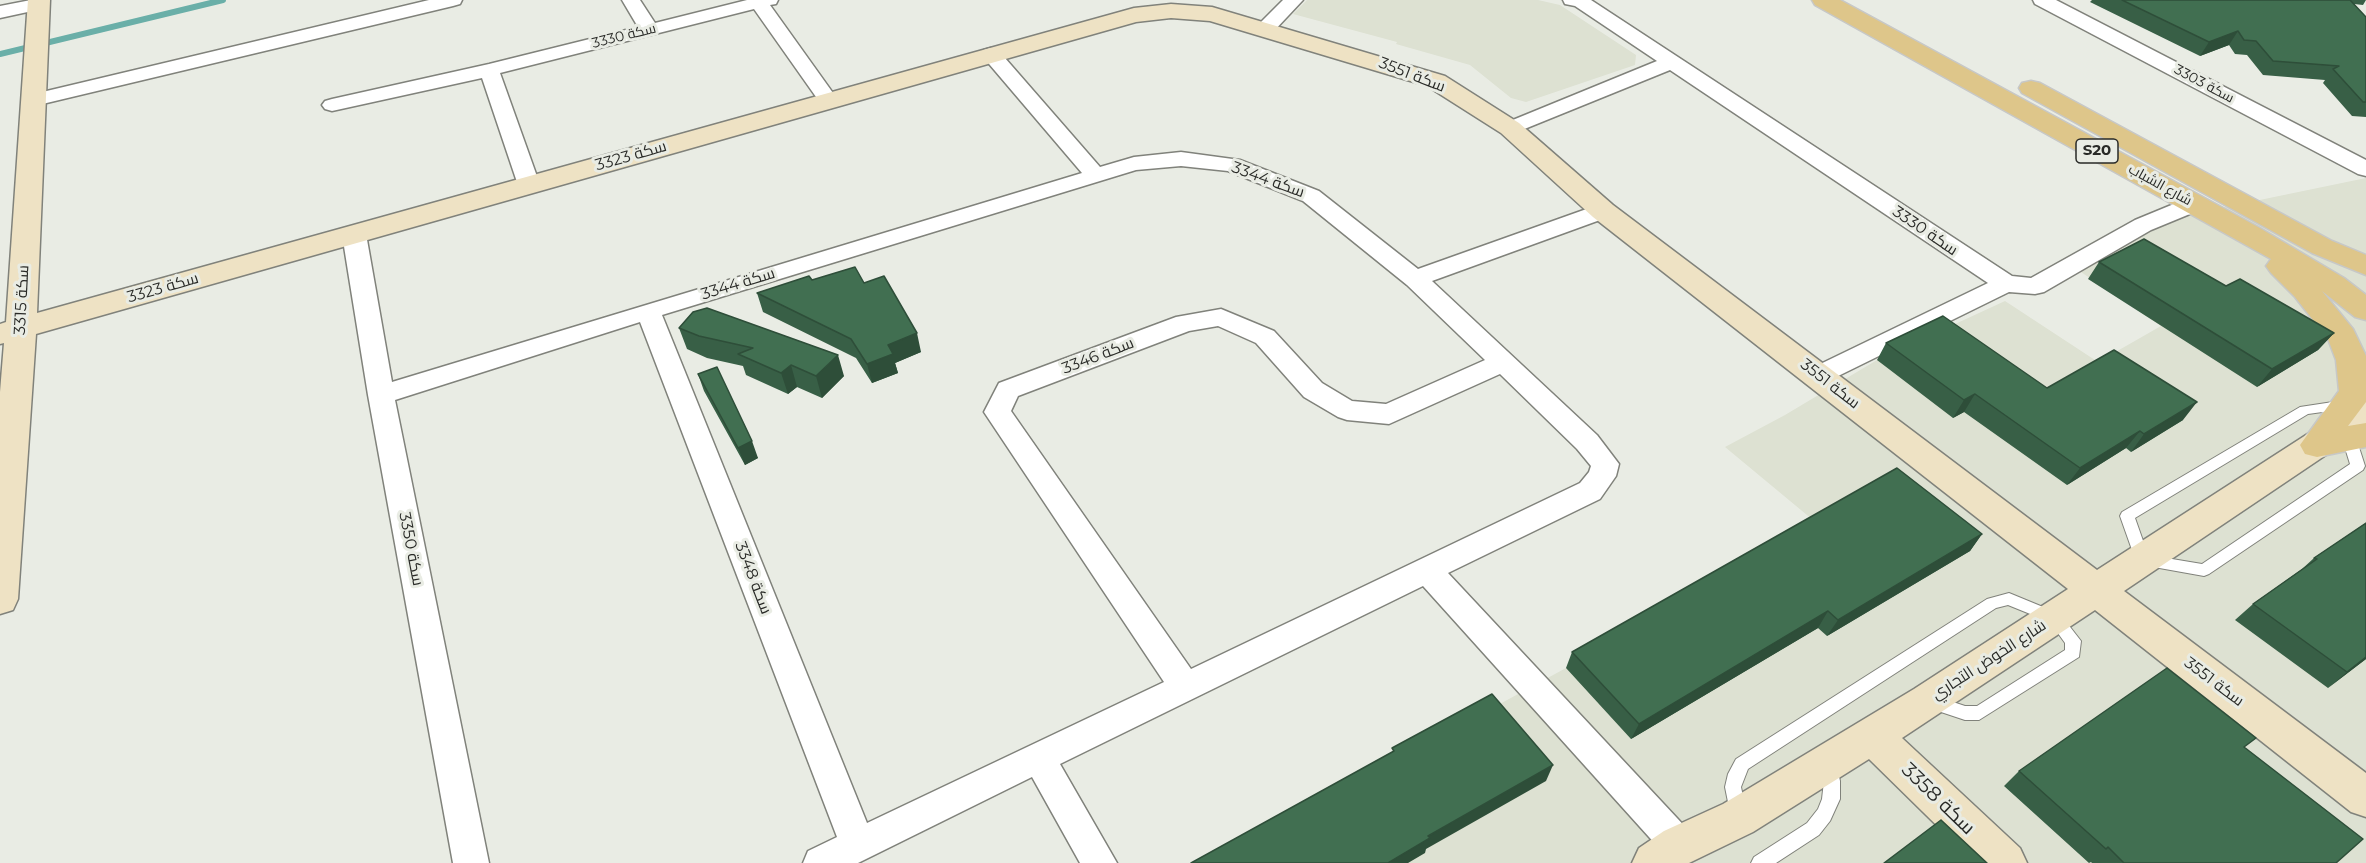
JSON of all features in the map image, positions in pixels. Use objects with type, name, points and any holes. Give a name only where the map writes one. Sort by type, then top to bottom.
[{"type":"main road","name":"شارع الشباب","points":[[1823,0],[2248,233],[2334,285],[2366,310]]},
{"type":"main road","name":"شارع الشباب","points":[[1869,0],[2322,247],[2366,266]]},
{"type":"main road","points":[[2248,233],[2305,290],[2342,336],[2352,360],[2355,379],[2352,427]]},
{"type":"street","points":[[34,100],[453,0]]},
{"type":"street","points":[[631,0],[649,30]]},
{"type":"street","points":[[1265,29],[1294,0]]},
{"type":"street","name":"سكة 3330","points":[[1572,0],[1581,2],[2006,284]]},
{"type":"street","name":"سكة 3303","points":[[2042,0],[2366,169]]},
{"type":"street","name":"سكة 3330","points":[[332,105],[489,70],[764,1],[828,100]]},
{"type":"street","points":[[0,12],[39,2]]},
{"type":"street","name":"سكة 3315","points":[[0,600],[10,331],[34,100],[39,2]]},
{"type":"street","name":"سكة 3323","points":[[10,331],[1134,15],[1171,11],[1212,14],[1265,29]]},
{"type":"street","name":"سكة 3551","points":[[1265,29],[1395,66],[1436,81],[1510,128],[1603,211],[2366,798]]},
{"type":"street","points":[[991,54],[1096,176]]},
{"type":"street","points":[[1510,128],[1672,62]]},
{"type":"street","points":[[489,70],[530,184]]},
{"type":"street","name":"سكة 3344","points":[[381,395],[648,311],[1134,164],[1181,159],[1232,165],[1311,196],[1415,279],[1587,442],[1605,464],[1602,476],[1590,491],[1426,568]]},
{"type":"street","points":[[1819,375],[2006,284],[2035,286],[2143,225],[2194,204]]},
{"type":"street","points":[[1415,279],[1603,211]]},
{"type":"street","name":"سكة 3350","points":[[354,234],[381,395],[471,863]]},
{"type":"street","name":"سكة 3348","points":[[648,311],[858,845]]},
{"type":"street","name":"سكة 3346","points":[[1186,688],[997,412],[1008,390],[1185,322],[1221,317],[1265,337],[1313,390],[1347,410],[1389,414],[1502,363]]},
{"type":"street","name":"شارع الخوض التجاري","points":[[1667,854],[1738,818],[1928,701],[2142,560],[2352,427]]},
{"type":"street","points":[[821,863],[1186,688],[1426,568],[1667,854]]},
{"type":"street","name":"سكة 3358","points":[[1871,735],[2006,863]]},
{"type":"street","points":[[1039,758],[1099,863]]},
{"type":"lane","points":[[2142,560],[2127,516],[2305,410],[2352,427]]},
{"type":"lane","points":[[1738,818],[1733,787],[1736,774],[1742,764],[1992,603],[2009,599],[2055,618]]},
{"type":"lane","points":[[1760,863],[1813,829],[1824,815],[1831,800],[1832,781],[1828,763]]},
{"type":"shaded area","points":[[1307,0],[1538,0],[1560,5],[1636,55],[1635,65],[1526,102],[1511,98],[1470,65],[1396,44],[1397,42],[1293,14]]},
{"type":"shaded area","points":[[2366,178],[2366,863],[1207,863],[1566,668],[1819,525],[1725,447],[1785,415],[1877,360],[2005,301],[2098,362],[2161,326],[2078,270],[2163,220]]},
{"type":"building","points":[[2122,0],[2350,0],[2366,17],[2366,102],[2363,102],[2333,69],[2339,66],[2273,61],[2256,41],[2244,40],[2238,31],[2209,42]]},
{"type":"building","points":[[2144,239],[2226,286],[2240,279],[2334,333],[2272,369],[2099,262]]},
{"type":"building","points":[[855,267],[864,283],[884,276],[917,333],[888,345],[893,354],[867,364],[851,339],[757,293],[809,276],[812,280]]},
{"type":"building","points":[[707,308],[838,355],[816,376],[791,365],[781,373],[738,354],[753,348],[699,336],[679,328],[693,312]]},
{"type":"building","points":[[1943,316],[2047,388],[2114,350],[2197,402],[2144,434],[2140,431],[2080,468],[1975,394],[1964,400],[1886,343]]},
{"type":"building","points":[[717,367],[752,441],[738,448],[698,374]]},
{"type":"building","points":[[1897,468],[1982,534],[1838,620],[1828,611],[1639,724],[1572,652]]},
{"type":"building","points":[[2366,523],[2366,657],[2347,672],[2253,604],[2317,559],[2314,558]]},
{"type":"building","points":[[2167,668],[2256,738],[2244,747],[2363,839],[2336,863],[2124,863],[2019,771]]},
{"type":"building","points":[[1492,694],[1553,765],[1428,836],[1430,838],[1388,863],[1191,863],[1394,751],[1392,748]]},
{"type":"building","points":[[1941,820],[1987,863],[1884,863]]},
{"type":"waterway","points":[[0,54],[223,0]]}]
